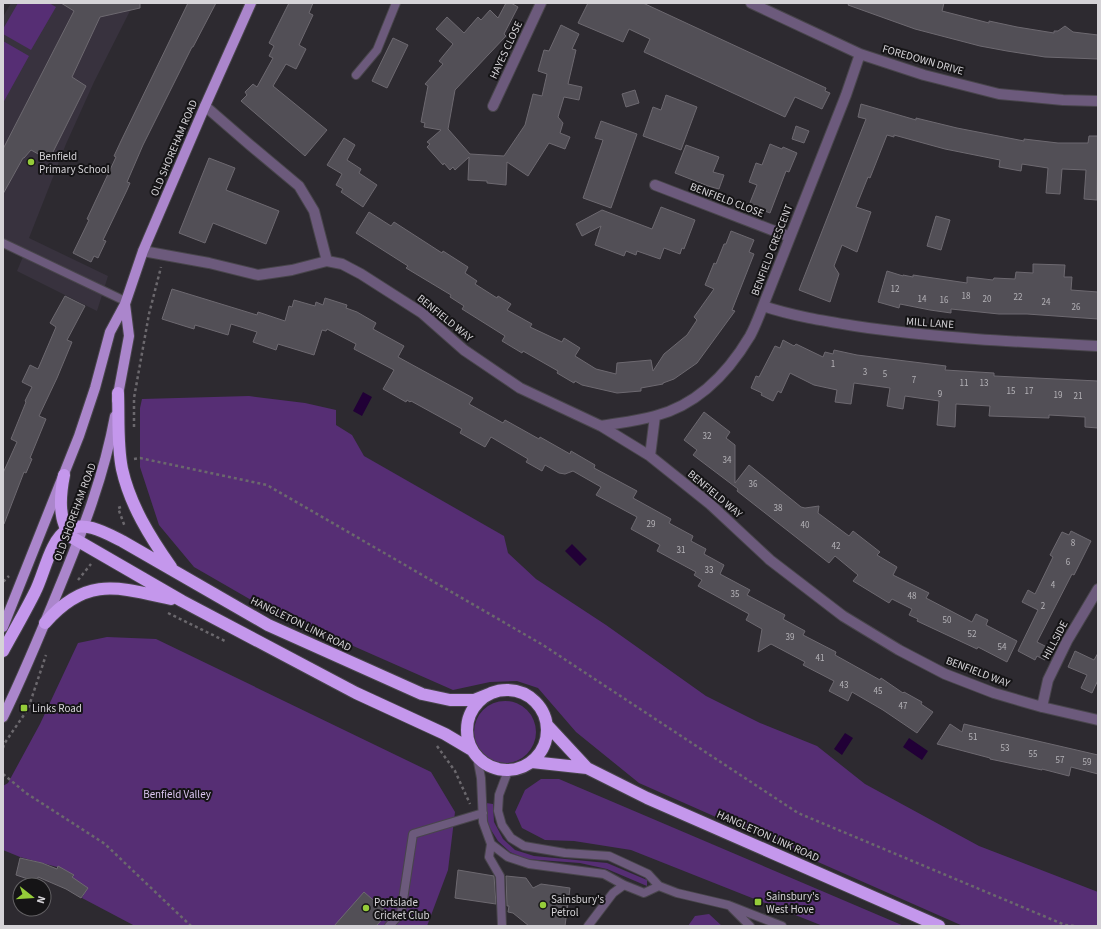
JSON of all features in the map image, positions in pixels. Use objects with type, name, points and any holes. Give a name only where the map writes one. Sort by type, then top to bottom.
[{"type":"highway","points":[[118,393],[122,469],[137,513],[149,535],[173,570]]},
{"type":"highway","points":[[64,475],[60,500],[62,512],[69,534],[78,541],[182,602],[356,693],[445,734],[474,754],[482,762],[495,769],[508,771],[519,769],[532,762],[543,751],[548,726],[544,712],[536,701],[524,693],[512,690],[498,690],[489,694],[478,702],[470,713],[467,723],[467,737],[474,754]]},
{"type":"highway","name":"HANGLETON LINK ROAD","points":[[67,530],[76,527],[84,527],[95,529],[112,536],[268,625],[422,694],[450,700],[474,700],[489,694]]},
{"type":"highway","points":[[3,651],[36,590],[55,543],[67,530]]},
{"type":"highway","points":[[44,623],[61,607],[80,595],[106,588],[131,590],[182,602]]},
{"type":"highway","name":"HANGLETON LINK ROAD","points":[[548,726],[587,768]]},
{"type":"highway","name":"HANGLETON LINK ROAD","points":[[532,762],[587,768],[647,798],[939,926]]},
{"type":"main road","name":"OLD SHOREHAM ROAD","points":[[3,627],[64,475],[95,388],[110,332],[125,303],[143,250],[251,3]]},
{"type":"main road","name":"OLD SHOREHAM ROAD","points":[[3,717],[26,669],[84,527],[95,496],[106,458],[129,336],[125,303]]},
{"type":"street","name":"HAYES CLOSE","points":[[493,106],[541,3]]},
{"type":"street","name":"FOREDOWN DRIVE","points":[[751,3],[860,54],[924,75],[999,94],[1063,100],[1098,101]]},
{"type":"street","name":"BENFIELD CRESCENT","points":[[601,426],[656,416],[678,407],[705,392],[728,368],[750,336],[763,306],[846,95],[860,54]]},
{"type":"street","points":[[205,106],[250,146],[299,186],[314,212],[327,261]]},
{"type":"street","name":"BENFIELD CLOSE","points":[[655,185],[790,237]]},
{"type":"street","name":"BENFIELD WAY","points":[[143,250],[209,263],[258,276],[292,270],[327,261],[342,264],[361,274],[422,312],[464,350],[520,388],[601,426],[650,456],[710,504],[770,560],[843,616],[899,650],[945,674],[994,693],[1042,707],[1098,720]]},
{"type":"street","name":"MILL LANE","points":[[763,306],[782,312],[824,321],[896,332],[1035,343],[1098,346]]},
{"type":"street","points":[[650,456],[656,416]]},
{"type":"street","name":"HILLSIDE","points":[[1042,707],[1048,680],[1067,641],[1098,589]]},
{"type":"lane","points":[[356,75],[377,50],[396,3]]},
{"type":"lane","points":[[3,243],[125,303]]},
{"type":"lane","points":[[474,754],[481,778],[483,822],[491,844],[489,857],[500,876],[502,926]]},
{"type":"lane","points":[[508,771],[499,795],[498,811],[502,825],[511,838],[524,846],[558,852],[609,856],[648,874],[659,886],[677,893],[728,905],[782,926]]},
{"type":"lane","points":[[389,926],[401,913],[413,834],[482,813]]},
{"type":"lane","points":[[491,844],[508,857],[529,864],[604,874],[624,885],[644,892],[659,886]]},
{"type":"lane","points":[[588,926],[613,893],[624,885]]},
{"type":"lane","points":[[728,905],[750,926]]},
{"type":"path","points":[[134,459],[140,458],[267,485],[543,645],[798,813],[1065,925],[1075,926]]},
{"type":"path","points":[[3,585],[4,581]]},
{"type":"path","points":[[165,612],[227,642]]},
{"type":"path","points":[[431,744],[438,747],[455,771],[468,798],[473,816]]},
{"type":"path","points":[[3,774],[26,793],[105,844],[190,926]]},
{"type":"shaded area","name":"Benfield Primary School","points":[[11,3],[134,3],[94,82],[66,144],[29,238],[108,276],[97,311],[17,271],[25,252],[3,240],[3,17]]},
{"type":"shaded area","points":[[363,392],[372,397],[362,416],[353,411]]},
{"type":"shaded area","points":[[572,544],[587,559],[580,566],[565,551]]},
{"type":"shaded area","points":[[845,733],[853,738],[842,755],[834,749]]},
{"type":"shaded area","points":[[909,738],[928,751],[922,760],[903,747]]},
{"type":"green space","points":[[18,3],[49,3],[56,7],[31,50],[3,34],[3,29]]},
{"type":"green space","points":[[3,41],[29,56],[3,103]]},
{"type":"green space","points":[[249,396],[305,403],[336,410],[336,425],[352,435],[364,456],[504,536],[508,553],[536,579],[606,625],[706,696],[760,723],[817,746],[865,784],[979,846],[1098,892],[1098,926],[963,926],[639,783],[576,732],[538,688],[517,681],[490,682],[453,690],[258,604],[194,567],[159,525],[140,467],[140,408],[142,399]]},
{"type":"green space","name":"Benfield Valley","points":[[107,637],[156,639],[431,772],[455,812],[448,870],[427,926],[135,926],[82,898],[86,890],[71,880],[73,876],[57,867],[20,857],[3,850],[3,786],[8,783],[40,724],[78,643]]},
{"type":"green space","points":[[505,701],[522,706],[527,710],[531,715],[536,732],[531,749],[527,754],[522,758],[505,763],[488,758],[483,754],[479,749],[474,732],[479,715],[483,710],[488,706]]},
{"type":"green space","points":[[541,779],[559,779],[904,926],[823,926],[631,850],[574,841],[545,840],[522,828],[515,812],[525,790]]},
{"type":"green space","points":[[486,803],[493,804],[494,822],[503,839],[515,850],[534,856],[607,863],[647,880],[647,886],[607,869],[580,863],[526,859],[510,852],[498,841],[488,825]]},
{"type":"green space","points":[[709,914],[722,926],[688,926],[695,916]]},
{"type":"building","points":[[61,3],[140,3],[140,8],[100,17],[72,77],[86,86],[49,160],[31,150],[23,158],[3,194],[3,149],[74,11]]},
{"type":"building","points":[[188,3],[216,3],[192,47],[143,145],[127,182],[130,183],[103,240],[106,241],[98,258],[94,256],[91,262],[73,253],[116,157],[114,156]]},
{"type":"building","points":[[289,3],[313,3],[309,13],[313,15],[299,45],[306,49],[296,69],[286,64],[273,86],[327,130],[305,156],[241,101],[247,95],[245,92],[253,84],[257,87],[273,58],[269,56],[274,46],[269,43]]},
{"type":"building","points":[[506,3],[511,3],[518,7],[504,34],[506,36],[455,90],[448,129],[470,154],[504,156],[525,125],[533,94],[542,96],[547,74],[538,71],[544,50],[549,51],[561,25],[579,34],[572,49],[576,50],[568,84],[582,87],[579,100],[564,97],[558,117],[563,123],[560,133],[570,137],[565,149],[549,143],[528,176],[507,162],[506,185],[487,183],[487,181],[468,180],[469,157],[455,170],[453,167],[450,170],[444,163],[443,165],[427,147],[430,144],[427,142],[441,130],[424,127],[425,123],[421,122],[428,86],[425,84],[443,64],[439,61],[453,44],[436,29],[447,17],[464,33],[478,17],[481,20],[490,10],[498,18]]},
{"type":"building","points":[[588,3],[643,3],[826,88],[825,91],[830,93],[822,109],[795,97],[785,117],[644,52],[650,39],[629,29],[623,42],[578,23]]},
{"type":"building","points":[[849,3],[944,3],[942,11],[989,23],[989,21],[1054,33],[1054,31],[1058,31],[1065,26],[1073,32],[1098,35],[1098,59],[1045,57],[980,46],[915,29],[848,5]]},
{"type":"building","points":[[393,38],[408,45],[387,88],[372,81]]},
{"type":"building","points":[[635,90],[639,103],[626,107],[622,94]]},
{"type":"building","points":[[666,95],[697,107],[681,150],[643,136],[653,107],[661,110]]},
{"type":"building","points":[[861,104],[916,120],[916,118],[957,128],[1024,141],[1024,139],[1058,143],[1088,143],[1089,136],[1098,136],[1097,200],[1084,199],[1086,170],[1062,169],[1060,194],[1046,193],[1048,168],[1022,164],[1021,171],[999,167],[1000,160],[945,149],[894,135],[894,137],[887,135],[870,178],[868,177],[856,207],[871,212],[857,252],[842,245],[834,266],[839,274],[830,302],[799,290],[866,119],[858,117]]},
{"type":"building","points":[[601,121],[637,134],[611,208],[583,198],[603,140],[595,138]]},
{"type":"building","points":[[796,126],[809,131],[804,143],[792,139]]},
{"type":"building","points":[[344,138],[355,145],[347,160],[361,169],[359,173],[377,185],[363,207],[341,192],[343,189],[336,185],[342,174],[327,165]]},
{"type":"building","points":[[770,144],[782,149],[783,147],[797,153],[789,172],[786,171],[770,213],[749,205],[757,185],[749,182],[756,163],[762,165]]},
{"type":"building","points":[[686,145],[719,157],[713,172],[724,175],[719,189],[675,173]]},
{"type":"building","points":[[209,158],[235,168],[226,190],[279,211],[266,244],[213,223],[205,243],[179,233]]},
{"type":"building","points":[[661,207],[695,220],[684,249],[682,248],[680,254],[664,248],[660,259],[637,251],[636,255],[626,251],[624,256],[595,245],[601,226],[582,236],[576,224],[602,210],[652,229]]},
{"type":"building","points":[[369,212],[391,226],[394,222],[442,253],[443,251],[468,267],[465,273],[477,281],[475,284],[497,298],[498,296],[511,304],[507,310],[532,324],[530,327],[562,342],[564,338],[580,348],[575,356],[596,369],[616,374],[617,363],[651,360],[653,371],[664,354],[687,335],[697,320],[694,317],[714,289],[705,285],[714,263],[716,264],[731,231],[754,240],[749,252],[754,254],[732,310],[735,311],[697,363],[674,379],[663,384],[641,388],[641,391],[617,393],[582,385],[575,381],[574,383],[557,373],[558,371],[502,341],[505,336],[462,309],[464,306],[450,297],[451,295],[406,268],[408,266],[356,233]]},
{"type":"building","points":[[936,216],[950,220],[941,250],[927,246]]},
{"type":"building","points":[[1033,264],[1065,265],[1064,277],[1072,277],[1071,290],[1098,292],[1098,319],[1027,314],[999,314],[951,309],[951,313],[900,304],[899,308],[878,302],[887,271],[903,276],[913,277],[913,275],[967,283],[967,277],[993,280],[994,278],[1015,279],[1016,272],[1033,273]]},
{"type":"building","points":[[172,289],[257,315],[258,312],[285,321],[289,306],[292,307],[294,300],[315,306],[316,302],[323,305],[325,298],[347,305],[346,308],[357,312],[376,323],[373,329],[404,346],[398,357],[473,398],[469,404],[503,423],[505,420],[570,454],[571,451],[595,465],[594,468],[637,491],[633,498],[671,519],[669,523],[693,536],[691,541],[706,549],[704,554],[724,565],[720,574],[750,590],[747,595],[785,615],[783,619],[805,631],[803,635],[836,652],[835,655],[880,680],[881,678],[903,693],[904,692],[922,702],[921,704],[933,712],[917,733],[883,710],[852,692],[848,701],[829,691],[834,681],[803,665],[805,662],[771,644],[758,652],[762,629],[746,620],[749,614],[698,586],[702,580],[694,575],[696,572],[657,551],[660,545],[631,529],[637,517],[596,495],[601,487],[573,471],[565,474],[559,473],[545,465],[542,471],[526,462],[528,459],[491,437],[485,447],[460,433],[462,429],[411,401],[410,402],[407,400],[406,402],[383,389],[394,370],[354,349],[356,344],[327,329],[326,331],[322,330],[314,355],[278,344],[276,350],[253,342],[257,332],[231,324],[228,335],[195,325],[194,329],[162,319]]},
{"type":"building","points":[[65,296],[85,306],[67,340],[72,342],[39,416],[46,419],[30,458],[32,459],[26,473],[24,472],[3,524],[3,473],[17,442],[11,439],[26,402],[25,401],[32,387],[22,382],[30,365],[38,369],[56,327],[50,323]]},
{"type":"building","points":[[783,340],[794,346],[796,344],[823,357],[825,352],[833,354],[834,350],[857,355],[946,366],[945,370],[994,373],[994,376],[1098,381],[1098,428],[1085,427],[1085,417],[1049,415],[1049,418],[989,416],[990,406],[956,404],[955,427],[937,425],[939,401],[905,396],[903,409],[887,406],[890,388],[854,383],[851,404],[835,402],[837,390],[814,385],[790,373],[781,393],[778,391],[773,401],[761,395],[762,393],[751,388],[756,376],[759,377],[775,346],[780,348]]},
{"type":"building","points":[[704,412],[730,432],[726,438],[735,445],[735,483],[749,465],[801,507],[805,508],[819,506],[818,513],[849,536],[853,531],[880,552],[877,555],[897,567],[893,575],[929,593],[926,598],[972,622],[976,614],[988,620],[986,625],[1017,641],[1007,662],[978,647],[977,649],[917,621],[918,619],[909,615],[912,609],[892,599],[889,603],[853,581],[858,575],[835,556],[829,563],[737,491],[738,489],[693,455],[697,450],[684,440]]},
{"type":"building","points":[[1071,531],[1091,541],[1037,642],[1051,649],[1045,660],[1037,656],[1035,660],[1018,651],[1038,610],[1022,602],[1028,590],[1035,594],[1053,557],[1050,555],[1062,532],[1069,535]]},
{"type":"building","points":[[1075,651],[1094,660],[1098,653],[1098,680],[1092,693],[1081,688],[1087,675],[1068,667]]},
{"type":"building","points":[[950,724],[962,732],[964,724],[1098,755],[1098,774],[1071,767],[1069,776],[990,759],[937,744]]},
{"type":"building","points":[[20,858],[42,863],[57,869],[58,866],[74,875],[72,877],[88,888],[81,898],[52,883],[52,877],[22,877],[16,875]]},
{"type":"building","points":[[458,870],[494,876],[496,904],[455,898]]},
{"type":"building","name":"Sainsbury's Petrol","points":[[506,876],[526,878],[533,888],[541,884],[570,888],[565,926],[529,926],[513,913],[508,912],[509,906],[507,906]]},
{"type":"building","name":"Portslade Cricket Club","points":[[364,892],[388,913],[376,926],[334,926]]},
{"type":"place","name":"Benfield Primary School","points":[[31,162]]},
{"type":"place","name":"Links Road","points":[[24,708]]},
{"type":"place","name":"Sainsbury's West Hove","points":[[758,902]]},
{"type":"place","name":"Sainsbury's Petrol","points":[[543,905]]},
{"type":"place","name":"Portslade Cricket Club","points":[[366,908]]}]
